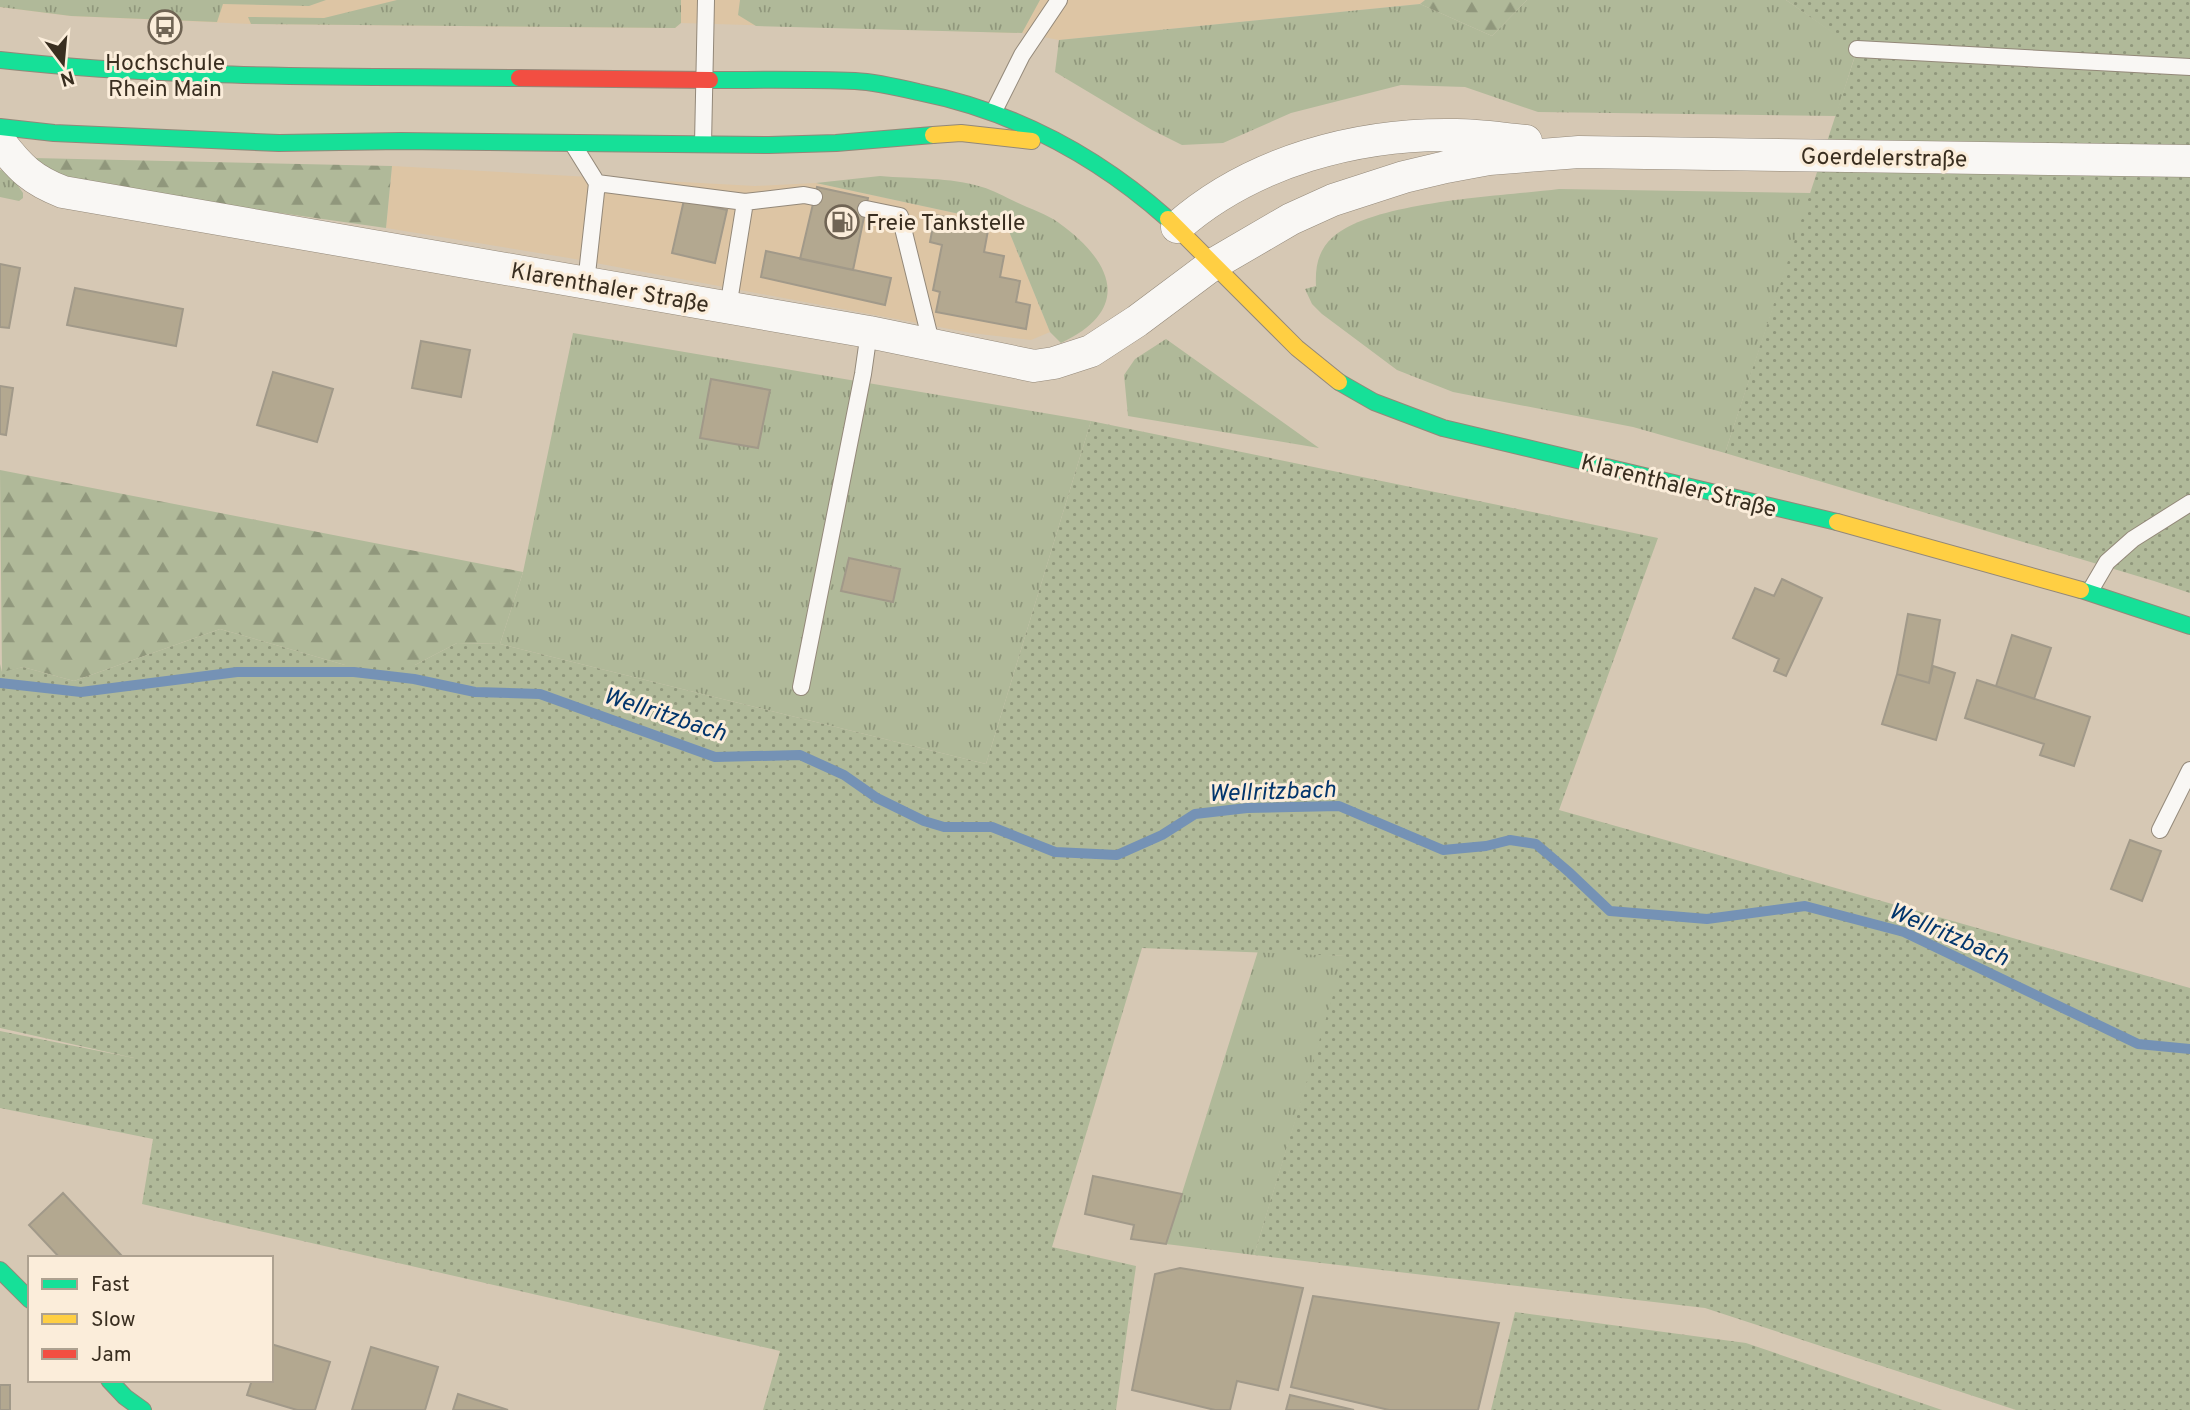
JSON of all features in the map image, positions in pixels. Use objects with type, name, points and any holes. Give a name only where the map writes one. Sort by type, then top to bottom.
[{"type":"main road","name":"Klarenthaler Straße","points":[[0,60],[54,66],[240,75],[857,81],[937,94],[994,111],[1043,132],[1090,157],[1135,190],[1177,227],[1282,335],[1337,381],[1389,408],[1443,428],[1894,536],[2090,591],[2190,625]]},
{"type":"main road","name":"Klarenthaler Straße","points":[[0,127],[68,134],[279,144],[401,141],[573,144],[836,143],[961,133],[1046,144],[1090,157]]},
{"type":"main road","points":[[0,1270],[28,1298]]},
{"type":"main road","points":[[111,1382],[143,1410]]},
{"type":"street","name":"Goerdelerstraße","points":[[1177,227],[1199,208],[1235,184],[1312,155],[1360,143],[1458,135],[1538,143],[1579,152]]},
{"type":"street","name":"Klarenthaler Straße","points":[[0,142],[17,164],[41,183],[63,192],[869,332],[1034,366],[1054,363],[1091,351],[1212,265]]},
{"type":"street","name":"Goerdelerstraße","points":[[1212,265],[1291,219],[1333,200],[1383,183],[1489,159],[1579,152],[2190,161]]},
{"type":"lane","points":[[703,144],[706,0]]},
{"type":"lane","points":[[994,111],[1022,55],[1059,0]]},
{"type":"lane","points":[[1857,49],[2190,67]]},
{"type":"lane","points":[[573,144],[597,183],[586,283]]},
{"type":"lane","points":[[597,183],[745,202],[804,195],[814,197]]},
{"type":"lane","points":[[728,308],[745,202]]},
{"type":"lane","points":[[866,209],[900,216],[932,346]]},
{"type":"lane","points":[[801,687],[869,332]]},
{"type":"lane","points":[[2090,591],[2107,562],[2124,547],[2190,503]]},
{"type":"lane","points":[[2160,830],[2190,770]]},
{"type":"shaded area","points":[[0,0],[1425,0],[1420,4],[1059,40],[1022,33],[681,23],[675,28],[251,24],[71,16],[0,7]]},
{"type":"shaded area","points":[[392,166],[755,186],[816,183],[1006,224],[1050,332],[1031,340],[971,333],[569,258],[386,228]]},
{"type":"green space","points":[[0,0],[326,0],[309,6],[223,4],[217,22],[71,16],[0,7]]},
{"type":"green space","points":[[397,0],[681,0],[681,23],[675,28],[251,24],[248,17],[324,18]]},
{"type":"green space","points":[[740,0],[1040,0],[1022,33],[756,26],[738,15]]},
{"type":"green space","points":[[1425,0],[1527,0],[1492,36],[1420,4]]},
{"type":"green space","points":[[1527,0],[1786,0],[1857,49],[1836,116],[1538,112],[1465,87],[1401,85],[1291,113],[1223,143],[1182,145],[1055,72],[1059,40],[1420,4],[1492,36]]},
{"type":"green space","points":[[1786,0],[2190,0],[2190,593],[1725,453],[1857,50]]},
{"type":"green space","points":[[33,158],[392,166],[386,228],[57,181]]},
{"type":"green space","points":[[0,170],[8,171],[23,193],[23,198],[19,201],[0,197]]},
{"type":"green space","points":[[880,176],[970,184],[990,190],[1054,220],[1078,238],[1102,269],[1107,285],[1106,300],[1099,315],[1084,330],[1061,343],[1050,332],[1006,224],[816,183]]},
{"type":"green space","points":[[1559,189],[1811,193],[1725,453],[1633,427],[1453,392],[1397,370],[1322,314],[1312,304],[1305,289],[1316,286],[1321,253],[1333,237],[1352,225],[1377,215],[1440,202]]},
{"type":"green space","points":[[573,333],[1091,421],[986,764],[500,644],[523,572]]},
{"type":"green space","points":[[1166,339],[1319,448],[1128,416],[1124,375],[1135,359]]},
{"type":"green space","points":[[1091,421],[1658,538],[1559,810],[2190,988],[2190,1410],[2016,1410],[1705,1308],[1254,1255],[1345,956],[1142,948],[1052,1247],[1136,1266],[1116,1410],[763,1410],[780,1351],[142,1204],[153,1139],[0,1108],[0,1031],[134,1058],[0,1028],[0,664],[2,672],[23,667],[74,681],[220,629],[345,665],[415,665],[457,643],[500,644],[986,764]]},
{"type":"green space","points":[[0,470],[523,572],[500,644],[457,643],[415,665],[345,665],[220,629],[74,681],[23,667],[2,673]]},
{"type":"green space","points":[[1258,951],[1346,956],[1254,1255],[1166,1244]]},
{"type":"green space","points":[[1515,1312],[1746,1343],[1942,1410],[1491,1410]]},
{"type":"building","points":[[817,187],[868,198],[853,270],[800,259]]},
{"type":"building","points":[[684,200],[727,210],[715,263],[672,253]]},
{"type":"building","points":[[935,215],[989,225],[984,252],[1004,256],[1000,277],[1020,281],[1016,302],[1030,305],[1026,329],[936,312],[940,292],[933,290],[942,245],[930,242]]},
{"type":"building","points":[[766,251],[891,278],[885,305],[761,277]]},
{"type":"building","points":[[0,264],[20,268],[9,328],[0,327]]},
{"type":"building","points":[[75,288],[183,309],[176,346],[67,325]]},
{"type":"building","points":[[421,341],[470,350],[461,397],[412,388]]},
{"type":"building","points":[[273,372],[333,389],[317,442],[257,425]]},
{"type":"building","points":[[711,379],[770,390],[758,448],[700,438]]},
{"type":"building","points":[[0,386],[13,388],[6,435],[0,434]]},
{"type":"building","points":[[849,558],[900,569],[893,602],[841,591]]},
{"type":"building","points":[[1782,579],[1822,598],[1786,676],[1774,671],[1779,659],[1733,638],[1755,588],[1774,596]]},
{"type":"building","points":[[1908,614],[1940,620],[1929,683],[1897,674]]},
{"type":"building","points":[[2012,635],[2051,648],[2034,699],[1996,686]]},
{"type":"building","points":[[1933,666],[1955,673],[1936,740],[1882,724],[1897,674],[1929,683]]},
{"type":"building","points":[[1977,680],[2090,717],[2074,766],[2040,755],[2044,744],[1965,718]]},
{"type":"building","points":[[2130,840],[2161,851],[2142,901],[2111,889]]},
{"type":"building","points":[[1093,1176],[1182,1194],[1166,1244],[1131,1239],[1134,1225],[1085,1214]]},
{"type":"building","points":[[63,1193],[121,1255],[58,1256],[29,1225]]},
{"type":"building","points":[[1180,1268],[1303,1288],[1278,1390],[1237,1381],[1230,1410],[1215,1410],[1132,1390],[1155,1274]]},
{"type":"building","points":[[1313,1296],[1499,1323],[1478,1410],[1389,1410],[1291,1387]]},
{"type":"building","points":[[273,1345],[330,1362],[315,1410],[297,1410],[247,1395],[251,1382],[273,1382]]},
{"type":"building","points":[[371,1347],[438,1367],[425,1410],[352,1410]]},
{"type":"building","points":[[0,1385],[10,1385],[10,1410],[0,1410]]},
{"type":"building","points":[[458,1394],[508,1410],[453,1410]]},
{"type":"building","points":[[1290,1395],[1354,1410],[1286,1410]]},
{"type":"waterway","name":"Wellritzbach","points":[[0,683],[81,692],[237,672],[354,672],[414,679],[475,692],[540,694],[715,757],[800,755],[844,775],[877,798],[924,821],[944,827],[992,827],[1055,852],[1117,855],[1162,835],[1195,814],[1247,808],[1339,806],[1443,850],[1486,846],[1510,840],[1536,844],[1610,911],[1707,919],[1805,906],[1904,932],[2138,1044],[2190,1049]]},
{"type":"traffic: fast","points":[[0,60],[194,74],[519,78]]},
{"type":"traffic: fast","points":[[710,80],[863,82],[953,100],[987,111],[1052,139],[1112,175],[1168,219]]},
{"type":"traffic: fast","points":[[0,127],[54,133],[279,143],[401,141],[769,145],[933,135]]},
{"type":"traffic: fast","points":[[1339,382],[1374,402],[1443,428],[1837,522]]},
{"type":"traffic: fast","points":[[2081,590],[2190,626]]},
{"type":"traffic: fast","points":[[0,1270],[28,1298]]},
{"type":"traffic: fast","points":[[111,1382],[143,1410]]},
{"type":"traffic: slow","points":[[933,135],[961,133],[1032,141]]},
{"type":"traffic: slow","points":[[1168,219],[1297,348],[1339,382]]},
{"type":"traffic: slow","points":[[1837,522],[2081,590]]},
{"type":"traffic: jam","points":[[519,78],[710,80]]},
{"type":"place","name":"Hochschule Rhein Main","points":[[165,27]]},
{"type":"place","name":"Freie Tankstelle","points":[[842,222]]}]
